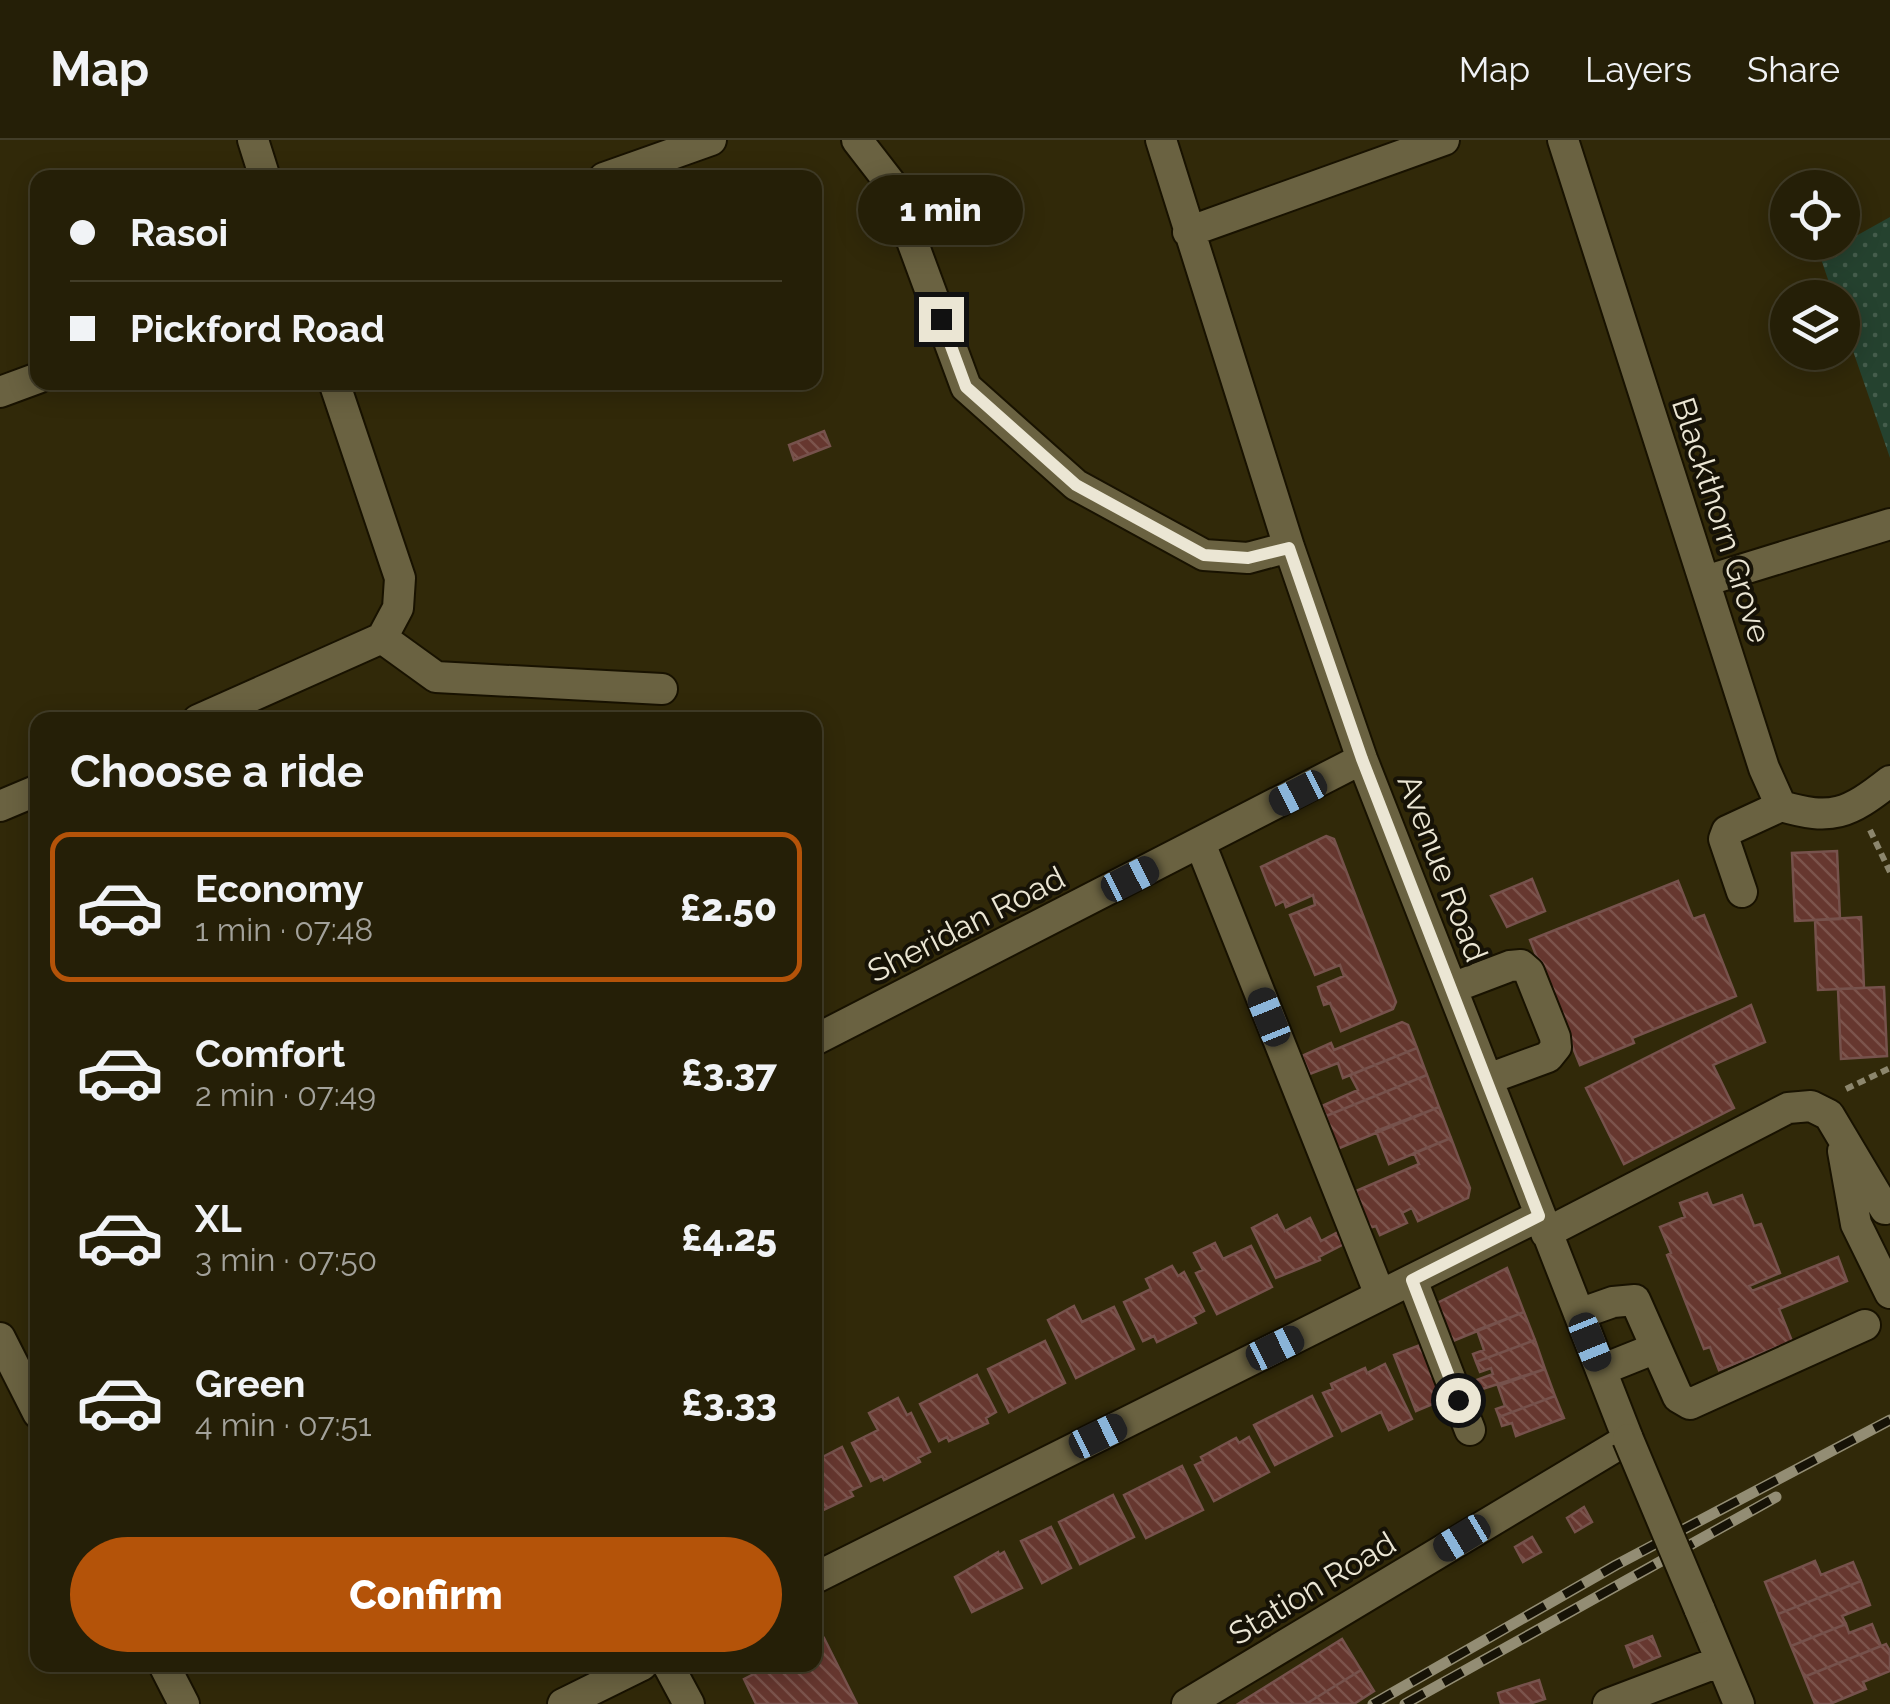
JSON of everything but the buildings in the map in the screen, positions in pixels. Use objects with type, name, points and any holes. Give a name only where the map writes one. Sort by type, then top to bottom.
[{"type":"street","points":[[252,140],[262,170]]},
{"type":"street","points":[[627,170],[711,140]]},
{"type":"street","points":[[858,140],[891,184],[966,387],[1076,485],[1204,555],[1248,558],[1289,548]]},
{"type":"street","name":"Avenue Road","points":[[1161,140],[1289,548],[1362,759],[1628,1438],[1739,1704]]},
{"type":"street","points":[[1188,232],[1444,140]]},
{"type":"street","name":"Blackthorn Grove","points":[[1563,140],[1764,768],[1780,806]]},
{"type":"street","points":[[0,392],[30,381]]},
{"type":"street","points":[[216,712],[382,638],[398,608],[400,578],[337,390]]},
{"type":"street","points":[[1705,581],[1890,524]]},
{"type":"street","points":[[382,638],[436,676],[662,689]]},
{"type":"street","name":"Sheridan Road","points":[[822,1036],[1362,759]]},
{"type":"street","points":[[1742,892],[1724,839],[1727,831],[1780,806],[1816,816],[1858,806],[1890,781]]},
{"type":"street","points":[[0,806],[30,793]]},
{"type":"street","points":[[1200,843],[1380,1295]]},
{"type":"street","points":[[1452,988],[1521,965],[1529,972],[1555,1037],[1556,1047],[1548,1057],[1488,1079]]},
{"type":"street","points":[[822,1574],[1380,1295],[1543,1224],[1788,1108],[1810,1106],[1834,1124],[1888,1208],[1856,1224]]},
{"type":"street","points":[[1834,1124],[1856,1224],[1890,1293]]},
{"type":"street","points":[[1412,1280],[1470,1430]]},
{"type":"street","points":[[1579,1314],[1613,1302],[1635,1300],[1678,1397],[1690,1404],[1865,1325]]},
{"type":"street","points":[[0,1338],[30,1397]]},
{"type":"street","points":[[1601,1370],[1656,1348]]},
{"type":"street","name":"Station Road","points":[[1186,1704],[1628,1438]]},
{"type":"street","points":[[1608,1704],[1722,1662]]},
{"type":"street","points":[[168,1672],[184,1704]]},
{"type":"street","points":[[563,1704],[628,1672]]},
{"type":"street","points":[[672,1672],[688,1704]]},
{"type":"path","points":[[1858,806],[1890,872]]},
{"type":"green space","points":[[1890,217],[1890,458],[1860,370],[1860,280],[1828,280],[1821,260],[1860,260],[1860,234]]},
{"type":"railway","points":[[1373,1704],[1616,1565],[1890,1420]]},
{"type":"railway","points":[[1405,1704],[1776,1497]]},
{"type":"route","points":[[941,319],[966,387],[1076,485],[1204,555],[1248,558],[1289,548],[1362,759],[1539,1216],[1412,1280],[1458,1400]]}]
